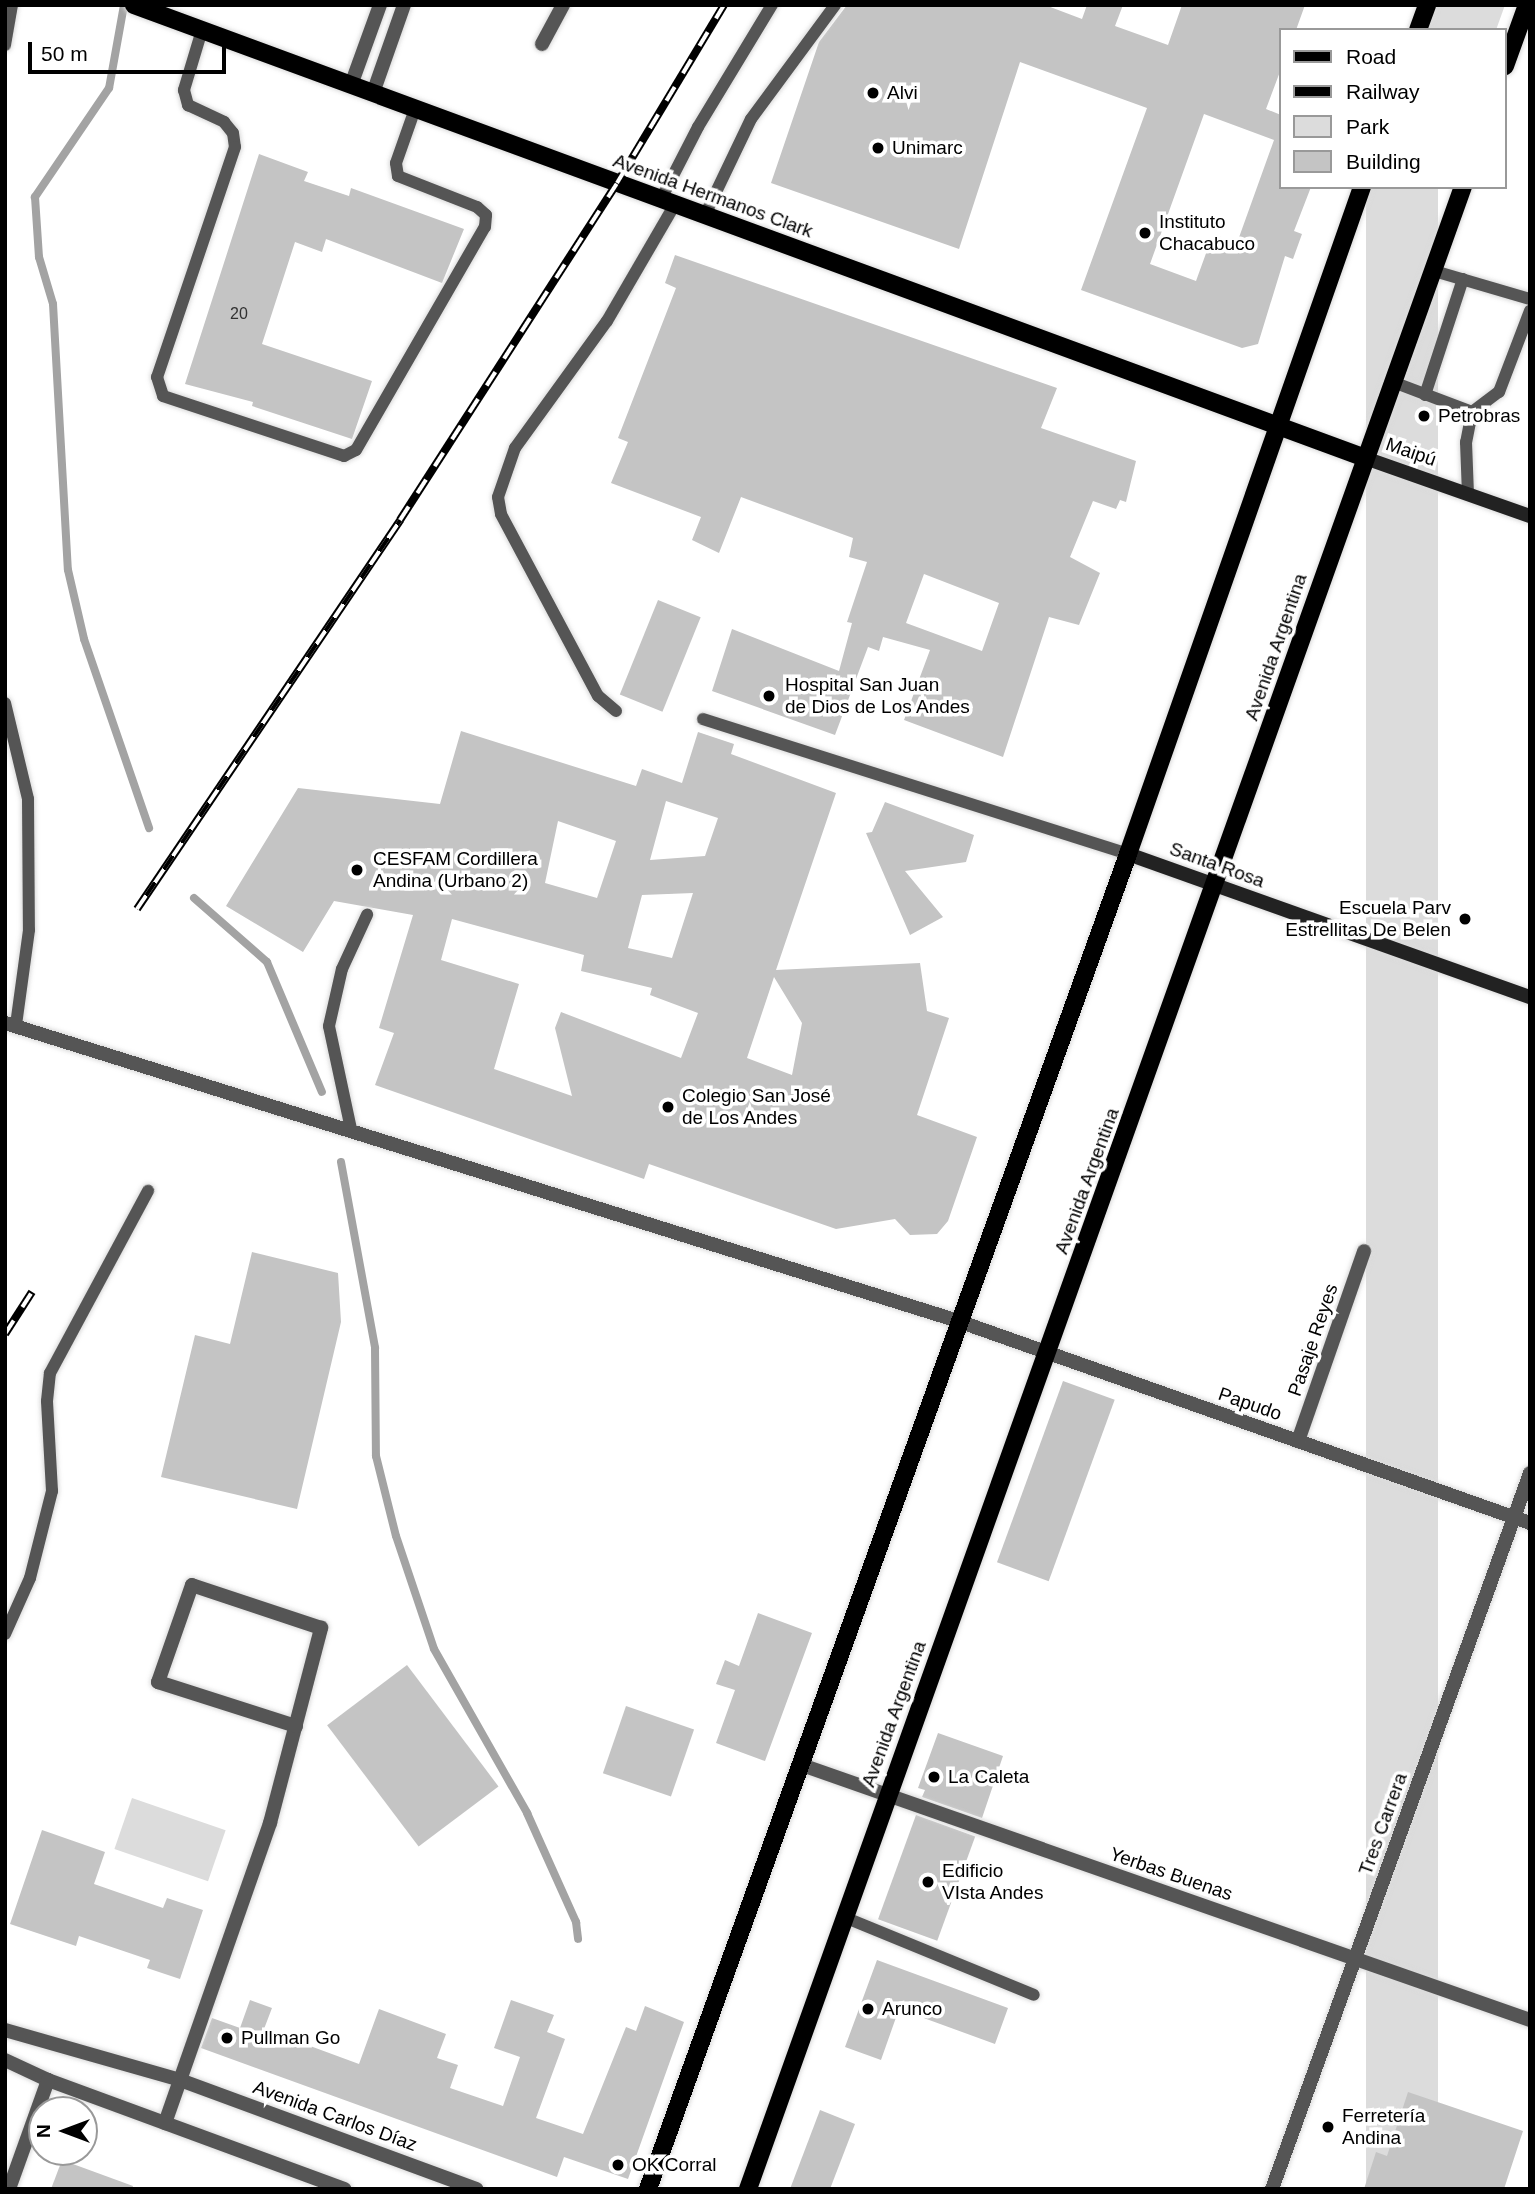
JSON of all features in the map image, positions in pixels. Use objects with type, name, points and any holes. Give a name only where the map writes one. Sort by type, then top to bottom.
[{"type":"main road","name":"Avenida Hermanos Clark","points":[[134,5],[1278,426]]},
{"type":"main road","points":[[1419,28],[1426,5]]},
{"type":"main road","points":[[1507,60],[1527,5]]},
{"type":"main road","points":[[648,2189],[958,1321],[1129,854],[1361,189]]},
{"type":"main road","name":"Avenida Argentina","points":[[748,2189],[887,1795],[1049,1353],[1462,189]]},
{"type":"main road","name":"Maipú","points":[[1278,426],[1530,516]]},
{"type":"main road","name":"Santa Rosa","points":[[1129,854],[1530,997]]},
{"type":"street","points":[[351,85],[380,5]]},
{"type":"street","points":[[373,93],[404,5]]},
{"type":"street","points":[[542,44],[563,5]]},
{"type":"street","name":"Papudo","points":[[10,1024],[958,1321],[1530,1523]]},
{"type":"street","name":"Pasaje Reyes","points":[[1298,1441],[1364,1251]]},
{"type":"street","name":"Tres Carrera","points":[[1272,2189],[1530,1473]]},
{"type":"street","points":[[165,2123],[270,1824],[296,1726],[321,1628],[192,1585],[158,1682],[296,1726]]},
{"type":"street","name":"Yerbas Buenas","points":[[799,1764],[1530,2020]]},
{"type":"street","name":"Avenida Carlos Díaz","points":[[5,2029],[180,2080],[477,2189]]},
{"type":"street","points":[[5,2060],[48,2080],[345,2189]]},
{"type":"street","points":[[9,2189],[48,2080]]},
{"type":"lane","points":[[5,45],[12,5]]},
{"type":"lane","points":[[616,712],[598,696],[501,514],[498,497],[514,448],[607,321],[668,202],[704,116],[772,5]]},
{"type":"lane","points":[[705,215],[751,119],[835,5]]},
{"type":"lane","points":[[202,30],[184,90],[188,105],[224,122],[233,133],[235,147],[157,377],[163,396],[344,456],[356,450],[485,227],[486,215],[477,207],[398,176],[396,163],[415,109]]},
{"type":"lane","points":[[1433,271],[1530,299]]},
{"type":"lane","points":[[1425,395],[1463,279]]},
{"type":"lane","points":[[1468,494],[1466,442],[1472,412],[1499,393],[1530,312]]},
{"type":"lane","points":[[1393,383],[1472,412]]},
{"type":"lane","points":[[5,703],[28,799],[29,930],[10,1024]]},
{"type":"lane","points":[[703,719],[1129,854]]},
{"type":"lane","points":[[351,1129],[329,1026],[342,969],[367,915]]},
{"type":"lane","points":[[5,1634],[30,1578],[52,1492],[47,1401],[50,1373],[148,1191]]},
{"type":"lane","points":[[844,1917],[1034,1995]]},
{"type":"green space","points":[[1430,5],[1505,5],[1497,28],[1422,28]]},
{"type":"green space","points":[[1366,189],[1438,189],[1438,2189],[1366,2189]]},
{"type":"green space","points":[[132,1798],[226,1830],[208,1881],[114,1849]]},
{"type":"building","points":[[847,5],[1045,5],[1082,19],[1087,5],[1123,5],[1115,26],[1168,45],[1182,5],[1305,5],[1297,28],[1280,28],[1280,72],[1266,109],[1280,115],[1280,189],[1310,189],[1294,231],[1302,234],[1293,259],[1285,256],[1258,344],[1242,348],[1081,290],[1147,108],[1020,62],[959,249],[771,183],[819,42]],"holes":[[[1204,114],[1274,140],[1237,243],[1213,234],[1196,281],[1150,264]]]},
{"type":"building","points":[[259,154],[308,172],[304,181],[349,196],[351,188],[464,229],[442,283],[326,239],[322,252],[295,242],[262,344],[372,381],[352,439],[252,406],[253,402],[185,384]]},
{"type":"building","points":[[675,255],[1057,388],[1041,428],[1136,461],[1126,502],[1120,500],[1116,509],[1093,501],[1070,557],[1100,573],[1079,625],[1049,617],[1003,757],[904,720],[930,650],[883,637],[879,651],[868,647],[835,735],[712,691],[732,629],[839,671],[852,623],[847,622],[867,562],[849,557],[853,538],[741,497],[719,553],[692,540],[701,517],[611,483],[628,442],[618,438],[676,288],[665,283]],"holes":[[[924,574],[999,603],[982,651],[906,623]]]},
{"type":"building","points":[[658,600],[701,617],[662,712],[620,695]]},
{"type":"building","points":[[461,731],[636,786],[642,769],[682,783],[698,732],[734,744],[731,754],[836,793],[776,970],[920,963],[927,1011],[949,1018],[917,1115],[977,1137],[948,1221],[937,1234],[910,1235],[895,1219],[836,1229],[649,1164],[644,1179],[375,1085],[394,1033],[379,1028],[413,915],[334,901],[303,952],[226,906],[298,788],[440,804]],"holes":[[[666,801],[718,818],[705,856],[650,860]],[[558,821],[616,841],[597,898],[545,883]],[[693,893],[672,958],[628,948],[642,895]],[[452,919],[584,955],[581,971],[652,988],[650,995],[698,1013],[681,1058],[561,1012],[555,1028],[572,1096],[494,1069],[519,984],[441,960]],[[774,977],[802,1023],[792,1075],[747,1058]]]},
{"type":"building","points":[[885,802],[974,835],[966,862],[905,871],[943,917],[910,935],[866,833],[872,832]]},
{"type":"building","points":[[252,1252],[338,1273],[341,1322],[297,1509],[161,1477],[195,1335],[230,1344]]},
{"type":"building","points":[[1063,1381],[1115,1400],[1049,1581],[997,1562]]},
{"type":"building","points":[[758,1613],[812,1633],[765,1761],[716,1743],[735,1690],[716,1684],[725,1660],[739,1666]]},
{"type":"building","points":[[407,1665],[498,1786],[419,1847],[327,1725]]},
{"type":"building","points":[[626,1706],[694,1729],[671,1797],[603,1773]]},
{"type":"building","points":[[938,1733],[1003,1756],[982,1818],[922,1797],[925,1790],[918,1788]]},
{"type":"building","name":"Edificio VIsta Andes","points":[[916,1815],[975,1837],[937,1941],[878,1919]]},
{"type":"building","points":[[42,1830],[105,1852],[94,1884],[163,1908],[167,1898],[203,1910],[180,1979],[147,1968],[150,1960],[79,1936],[76,1946],[10,1924]]},
{"type":"building","points":[[877,1960],[1008,2008],[995,2044],[899,2009],[881,2060],[845,2047]]},
{"type":"building","points":[[250,2000],[272,2008],[264,2029],[359,2064],[379,2009],[446,2034],[437,2058],[458,2065],[450,2088],[503,2106],[520,2057],[494,2048],[511,2000],[554,2015],[547,2032],[565,2039],[536,2118],[583,2134],[626,2027],[636,2031],[645,2006],[684,2022],[628,2179],[564,2157],[557,2177],[201,2048],[212,2018],[240,2028]]},
{"type":"building","points":[[1408,2092],[1523,2131],[1504,2189],[1364,2189],[1376,2152],[1387,2156]]},
{"type":"building","points":[[820,2110],[855,2124],[830,2189],[790,2189]]},
{"type":"building","points":[[60,2166],[78,2166],[133,2186],[132,2189],[51,2189]]},
{"type":"waterway","points":[[124,5],[109,88],[35,197],[39,257],[53,304],[68,570],[84,639],[149,828]]},
{"type":"waterway","points":[[194,898],[267,962],[322,1092]]},
{"type":"waterway","points":[[341,1162],[375,1348],[376,1456],[396,1536],[434,1649],[527,1813],[576,1922],[578,1939]]},
{"type":"railway","points":[[137,909],[400,520],[617,183],[724,5]]},
{"type":"railway","points":[[5,1334],[32,1292]]},
{"type":"place","name":"Alvi","points":[[873,93]]},
{"type":"place","name":"Unimarc","points":[[878,148]]},
{"type":"place","name":"Instituto Chacabuco","points":[[1145,233]]},
{"type":"place","name":"Petrobras","points":[[1424,416]]},
{"type":"place","name":"Hospital San Juan de Dios de Los Andes","points":[[769,696]]},
{"type":"place","name":"CESFAM Cordillera Andina (Urbano 2)","points":[[357,870]]},
{"type":"place","name":"Escuela Parv Estrellitas De Belen","points":[[1465,919]]},
{"type":"place","name":"Colegio San José de Los Andes","points":[[668,1107]]},
{"type":"place","name":"La Caleta","points":[[934,1777]]},
{"type":"place","name":"Edificio VIsta Andes","points":[[928,1882]]},
{"type":"place","name":"Arunco","points":[[868,2009]]},
{"type":"place","name":"Pullman Go","points":[[227,2038]]},
{"type":"place","name":"Ferretería Andina","points":[[1328,2127]]},
{"type":"place","name":"OK Corral","points":[[618,2165]]}]
